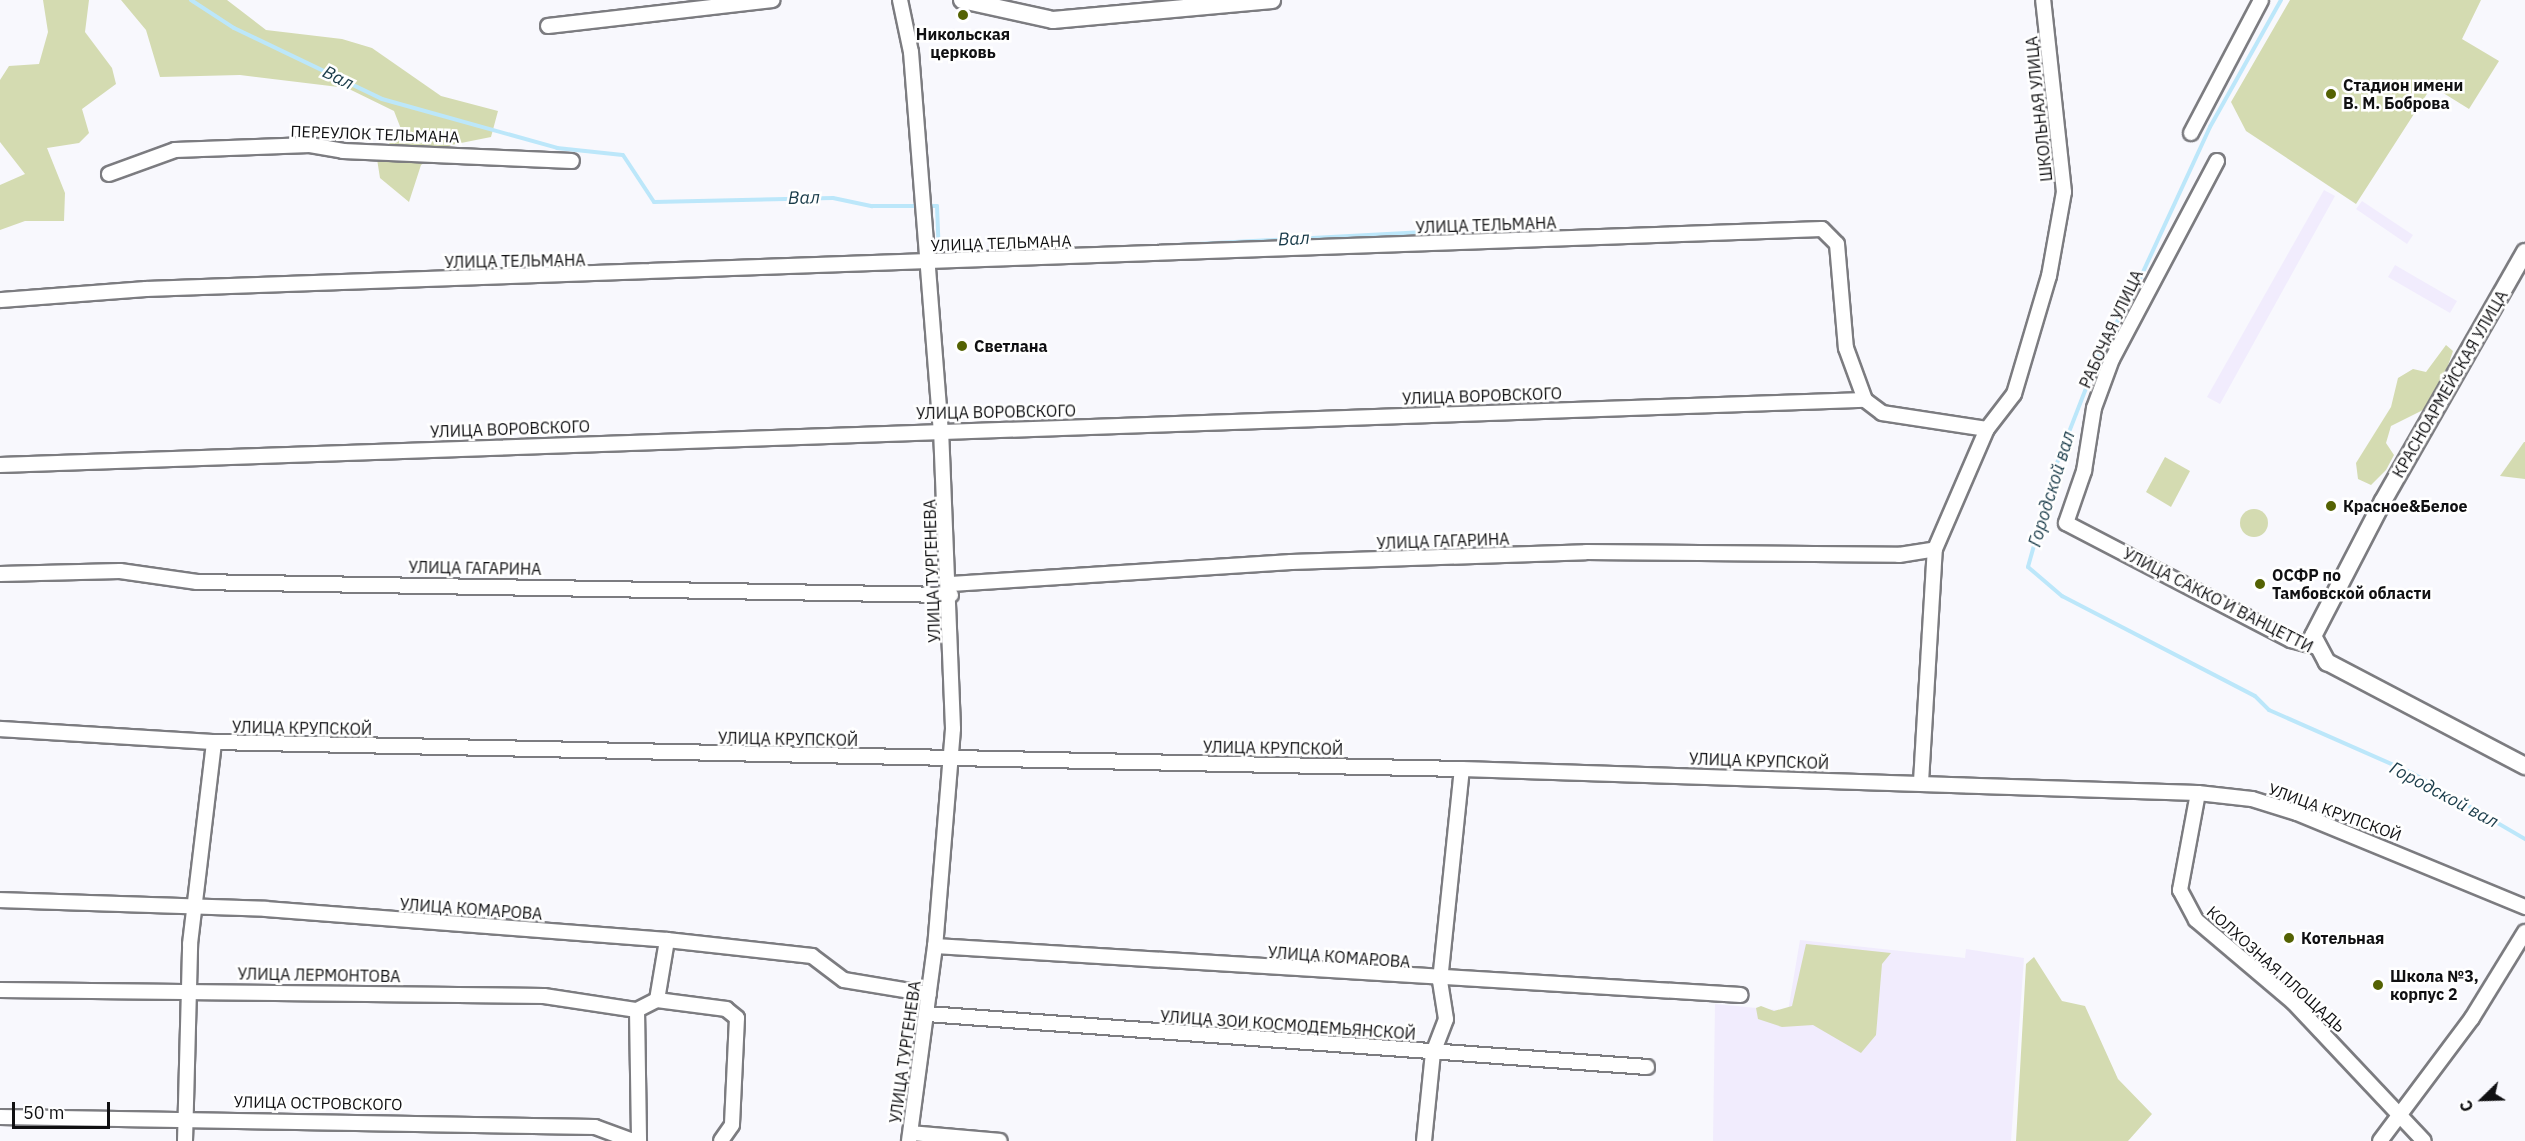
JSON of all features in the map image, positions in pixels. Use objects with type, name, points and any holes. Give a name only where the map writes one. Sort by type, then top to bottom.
[{"type":"street","points":[[549,26],[772,0]]},
{"type":"street","name":"УЛИЦА ТУРГЕНЕВА","points":[[900,0],[911,52],[941,429],[951,590],[951,758],[935,946],[910,1137]]},
{"type":"street","points":[[962,0],[1105,19],[1272,0]]},
{"type":"street","name":"ШКОЛЬНАЯ УЛИЦА","points":[[1921,782],[1935,549],[1987,429],[2014,394],[2036,330],[2064,192],[2043,0]]},
{"type":"street","points":[[2191,133],[2261,0]]},
{"type":"street","name":"ПЕРЕУЛОК ТЕЛЬМАНА","points":[[109,174],[175,150],[310,145],[342,151],[572,160]]},
{"type":"street","name":"РАБОЧАЯ УЛИЦА","points":[[2066,523],[2084,471],[2094,408],[2112,359],[2217,162]]},
{"type":"street","name":"УЛИЦА ТЕЛЬМАНА","points":[[0,300],[146,289],[1822,229],[1837,244],[1846,348],[1865,400]]},
{"type":"street","name":"КРАСНОАРМЕЙСКАЯ УЛИЦА","points":[[2314,646],[2314,631],[2378,511],[2525,252]]},
{"type":"street","points":[[1865,400],[1882,413],[1987,429]]},
{"type":"street","name":"УЛИЦА ВОРОВСКОГО","points":[[0,465],[941,429],[1291,423],[1865,400]]},
{"type":"street","name":"УЛИЦА САККО И ВАНЦЕТТИ","points":[[2066,523],[2291,640],[2314,646],[2326,662],[2525,766]]},
{"type":"street","name":"УЛИЦА ГАГАРИНА","points":[[0,574],[120,571],[197,582],[951,590],[1291,562],[1586,552],[1899,555],[1935,549]]},
{"type":"street","name":"УЛИЦА КРУПСКОЙ","points":[[0,729],[214,742],[1462,769],[1921,782],[2198,794],[2252,799],[2297,813],[2525,907]]},
{"type":"street","points":[[185,1141],[188,989],[214,742]]},
{"type":"street","points":[[1424,1141],[1433,1053],[1446,1019],[1440,981],[1462,769]]},
{"type":"street","name":"КОЛХОЗНАЯ ПЛОЩАДЬ","points":[[2198,794],[2180,890],[2196,920],[2292,1001],[2400,1112],[2424,1141]]},
{"type":"street","name":"УЛИЦА КОМАРОВА","points":[[0,900],[196,908],[667,940],[812,956],[844,980],[929,994]]},
{"type":"street","points":[[2380,1141],[2472,1018],[2525,932]]},
{"type":"street","points":[[657,1000],[667,940]]},
{"type":"street","name":"УЛИЦА КОМАРОВА","points":[[935,946],[1440,981],[1741,995]]},
{"type":"street","name":"УЛИЦА ЛЕРМОНТОВА","points":[[0,990],[188,989],[544,996],[637,1010]]},
{"type":"street","points":[[639,1141],[637,1010],[657,1000],[726,1009],[737,1018],[732,1125],[721,1141]]},
{"type":"street","name":"УЛИЦА ЗОИ КОСМОДЕМЬЯНСКОЙ","points":[[927,1014],[1647,1067]]},
{"type":"street","name":"УЛИЦА ОСТРОВСКОГО","points":[[0,1117],[186,1117],[595,1126],[633,1141]]},
{"type":"street","points":[[910,1137],[1000,1141]]},
{"type":"shaded area","points":[[2324,190],[2335,196],[2220,404],[2207,397]]},
{"type":"shaded area","points":[[2362,201],[2413,235],[2407,244],[2356,209]]},
{"type":"shaded area","points":[[2395,265],[2457,301],[2450,313],[2388,277]]},
{"type":"shaded area","points":[[1800,940],[1965,958],[1966,949],[2024,958],[2011,1141],[1713,1141],[1715,1004],[1788,1011]]},
{"type":"green space","points":[[43,0],[89,0],[85,32],[112,68],[116,84],[82,109],[89,133],[79,143],[47,148],[65,193],[64,221],[25,221],[0,230],[0,185],[25,174],[0,142],[0,80],[9,66],[39,64],[48,32]]},
{"type":"green space","points":[[121,0],[227,0],[266,30],[342,39],[372,48],[441,96],[498,111],[491,137],[451,145],[421,165],[409,202],[380,178],[377,159],[401,129],[394,111],[347,88],[240,75],[160,77],[146,30]]},
{"type":"green space","name":"Стадион имени В. М. Боброва","points":[[2290,0],[2481,0],[2462,39],[2499,61],[2469,109],[2432,86],[2356,204],[2246,131],[2231,102]]},
{"type":"green space","points":[[2446,345],[2453,351],[2441,386],[2423,410],[2391,426],[2386,443],[2394,455],[2386,470],[2371,485],[2358,479],[2356,463],[2391,407],[2398,378],[2413,369],[2426,372]]},
{"type":"green space","points":[[2524,442],[2525,479],[2500,476]]},
{"type":"green space","points":[[2165,457],[2190,471],[2171,507],[2146,492]]},
{"type":"green space","points":[[2254,509],[2264,513],[2268,523],[2264,533],[2254,537],[2244,533],[2240,523],[2244,513]]},
{"type":"green space","points":[[1806,944],[1891,953],[1882,964],[1876,1035],[1861,1053],[1813,1025],[1782,1027],[1758,1019],[1756,1008],[1761,1006],[1774,1011],[1792,1006]]},
{"type":"green space","points":[[2034,957],[2062,1001],[2085,1006],[2118,1079],[2152,1114],[2128,1141],[2016,1141],[2026,964]]},
{"type":"waterway","name":"Вал","points":[[191,0],[234,28],[382,99],[557,148],[623,155],[654,202],[833,198],[872,206],[937,206],[939,256]]},
{"type":"waterway","name":"Городской вал","points":[[2281,0],[2210,127],[2130,300],[2102,347],[2057,463],[2028,567],[2062,596],[2255,696],[2269,710],[2412,773],[2525,839]]},
{"type":"waterway","name":"Вал","points":[[1159,246],[1425,232]]},
{"type":"place","name":"Никольская церковь","points":[[963,15]]},
{"type":"place","name":"Стадион имени В. М. Боброва","points":[[2331,94]]},
{"type":"place","name":"Светлана","points":[[962,346]]},
{"type":"place","name":"Красное&Белое","points":[[2331,506]]},
{"type":"place","name":"ОСФР по Тамбовской области","points":[[2260,584]]},
{"type":"place","name":"Котельная","points":[[2289,938]]},
{"type":"place","name":"Школа №3, корпус 2","points":[[2378,985]]}]
